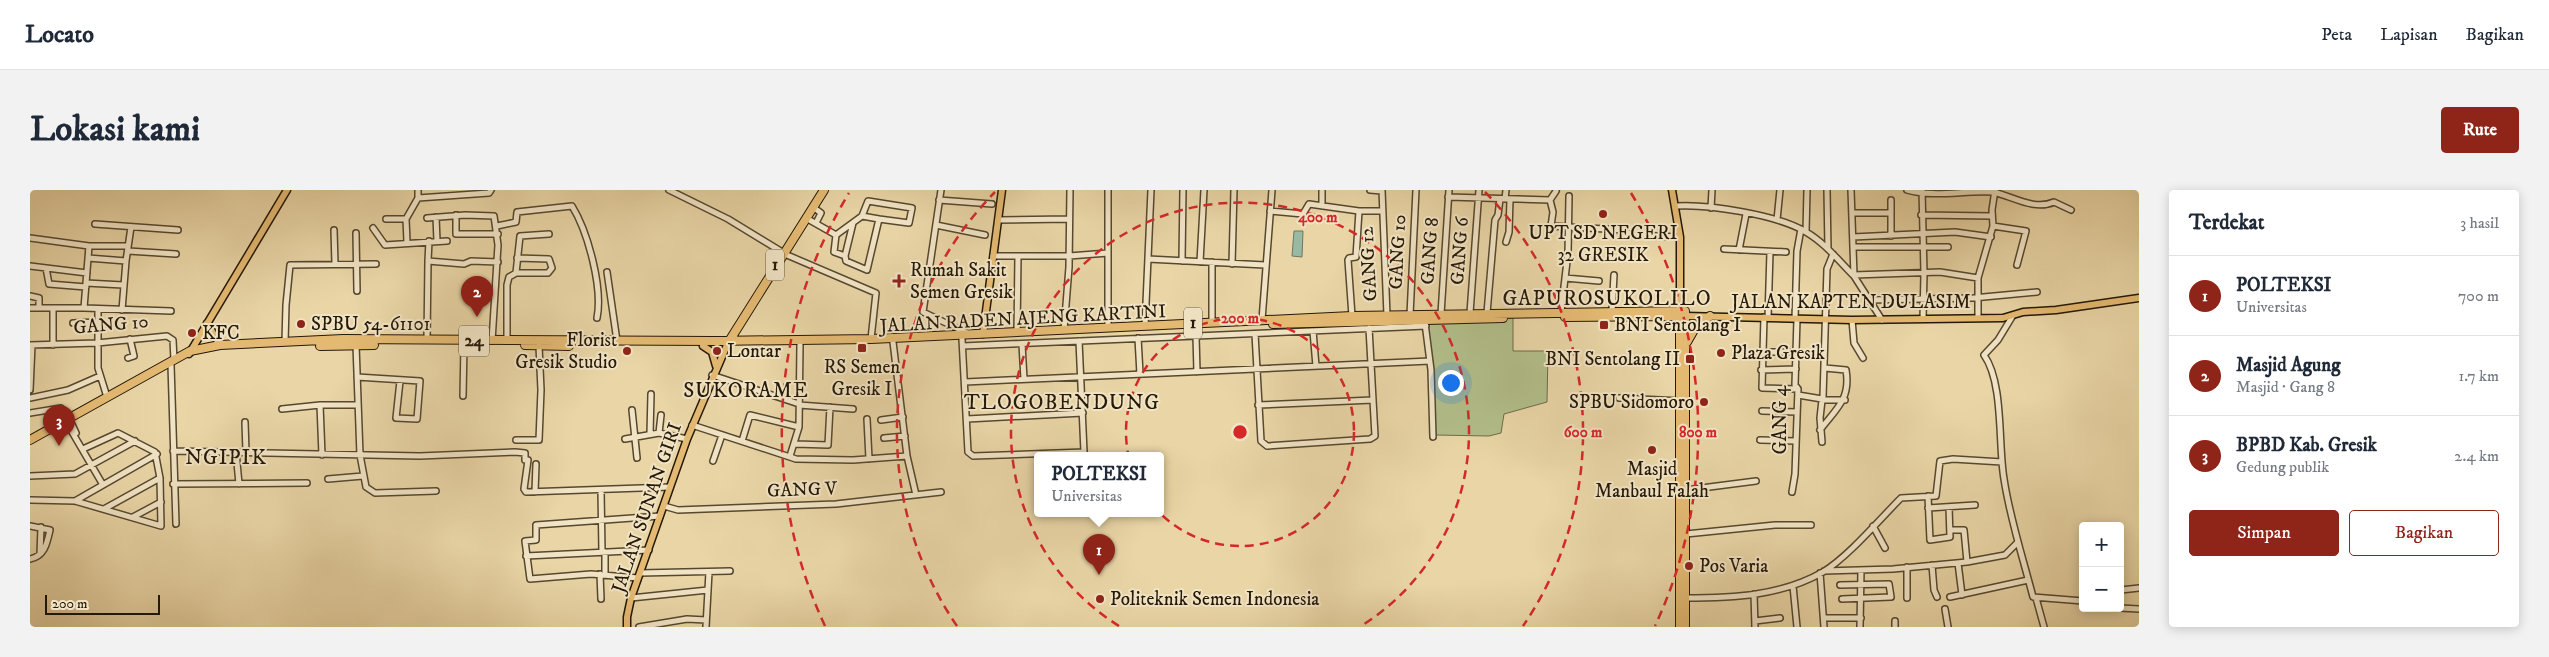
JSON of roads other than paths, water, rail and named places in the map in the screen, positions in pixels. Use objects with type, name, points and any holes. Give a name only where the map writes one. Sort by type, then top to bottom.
[{"type":"highway","name":"1","points":[[728,343],[782,253],[824,190]]},
{"type":"highway","name":"JALAN RADEN AJENG KARTINI","points":[[1244,323],[1262,320],[1352,316],[1470,313],[1612,311],[1684,314]]},
{"type":"highway","name":"JALAN RADEN AJENG KARTINI","points":[[728,343],[800,344],[871,338],[965,340],[983,334],[1212,322],[1426,323],[1684,314]]},
{"type":"highway","points":[[1683,567],[1686,534],[1687,343],[1684,314]]},
{"type":"highway","points":[[1684,314],[1681,401],[1685,627]]},
{"type":"highway","points":[[1687,343],[1695,328],[1710,316]]},
{"type":"highway","name":"JALAN RADEN AJENG KARTINI","points":[[728,343],[965,340],[1234,323]]},
{"type":"highway","name":"24","points":[[30,444],[107,397],[190,353],[221,347],[343,339],[492,341],[539,346],[703,346],[728,343]]},
{"type":"highway","name":"24","points":[[221,347],[464,345],[617,341],[728,343]]},
{"type":"highway","name":"24","points":[[30,440],[173,362]]},
{"type":"highway","points":[[1680,627],[1683,590]]},
{"type":"main road","points":[[190,353],[286,190]]},
{"type":"main road","points":[[983,334],[1002,190]]},
{"type":"main road","points":[[1672,190],[1677,209],[1680,237],[1681,299],[1684,314]]},
{"type":"main road","points":[[2012,317],[2023,312],[2056,310],[2139,298]]},
{"type":"main road","name":"JALAN KAPTEN DULASIM","points":[[1684,314],[1852,320],[2012,317]]},
{"type":"main road","points":[[207,323],[221,347]]},
{"type":"main road","name":"JALAN SUNAN GIRI","points":[[627,627],[631,598],[687,439],[712,375],[728,343]]},
{"type":"main road","points":[[703,346],[712,352],[716,367]]},
{"type":"street","points":[[407,242],[406,219],[418,198],[418,190]]},
{"type":"street","points":[[418,198],[489,193],[491,190]]},
{"type":"street","points":[[670,190],[728,219],[782,253],[874,292],[878,295],[871,338]]},
{"type":"street","points":[[941,190],[923,312],[965,340],[1022,344],[1079,342],[1369,328],[1426,323],[1430,361],[1433,437]]},
{"type":"street","points":[[1064,330],[1069,256],[1070,190]]},
{"type":"street","points":[[1108,190],[1108,328]]},
{"type":"street","points":[[1145,326],[1151,190]]},
{"type":"street","points":[[1182,261],[1183,190]]},
{"type":"street","points":[[1200,262],[1204,190]]},
{"type":"street","points":[[1232,264],[1234,190]]},
{"type":"street","points":[[1262,320],[1272,190]]},
{"type":"street","points":[[1322,190],[1322,206]]},
{"type":"street","points":[[1370,190],[1382,191]]},
{"type":"street","name":"GANG 10","points":[[1410,315],[1416,190]]},
{"type":"street","name":"GANG 8","points":[[1441,314],[1449,190]]},
{"type":"street","name":"GANG 6","points":[[1470,313],[1479,190]]},
{"type":"street","points":[[1506,190],[1505,199],[1509,232],[1506,242]]},
{"type":"street","points":[[1711,208],[1712,190]]},
{"type":"street","points":[[1777,220],[1780,190]]},
{"type":"street","name":"GANG 4","points":[[1792,492],[1795,474],[1798,392],[1795,385],[1797,352],[1797,251],[1803,230],[1807,190]]},
{"type":"street","points":[[1827,190],[1828,249]]},
{"type":"street","points":[[1851,190],[1854,276]]},
{"type":"street","points":[[1907,190],[1995,191],[2032,204],[2054,202],[2071,210]]},
{"type":"street","name":"GANG 12","points":[[1382,191],[1387,315]]},
{"type":"street","points":[[1556,191],[1550,200],[1553,212],[1551,226],[1624,230],[1630,235],[1680,237]]},
{"type":"street","points":[[1922,191],[1923,319]]},
{"type":"street","points":[[1978,317],[1978,278],[1991,237],[1995,191]]},
{"type":"street","points":[[1561,312],[1568,253],[1568,196]]},
{"type":"street","points":[[1448,197],[1550,200]]},
{"type":"street","points":[[1486,313],[1495,220],[1505,199]]},
{"type":"street","points":[[939,200],[992,204]]},
{"type":"street","points":[[1891,200],[1891,236]]},
{"type":"street","points":[[845,256],[834,252],[836,234],[862,216],[867,201],[912,208],[909,223],[862,216]]},
{"type":"street","points":[[1270,211],[1302,214],[1308,204],[1359,211],[1382,211]]},
{"type":"street","points":[[496,226],[516,222],[517,212],[572,206],[588,245],[595,274],[599,300],[597,318]]},
{"type":"street","points":[[813,207],[821,214],[816,224]]},
{"type":"street","points":[[1677,209],[1711,208],[1777,220],[1803,230],[1828,249],[1854,276],[1882,320]]},
{"type":"street","points":[[1352,316],[1348,260],[1349,258],[1356,257],[1359,211]]},
{"type":"street","points":[[1852,213],[1891,212]]},
{"type":"street","points":[[1739,250],[1746,214]]},
{"type":"street","points":[[456,215],[456,234],[498,234]]},
{"type":"street","points":[[427,218],[456,215],[493,215],[498,234],[498,262],[492,341]]},
{"type":"street","points":[[1921,216],[1992,216]]},
{"type":"street","points":[[436,217],[437,241]]},
{"type":"street","points":[[806,218],[836,234]]},
{"type":"street","points":[[386,219],[406,219]]},
{"type":"street","points":[[853,222],[845,256],[846,261],[868,269],[879,219]]},
{"type":"street","points":[[998,220],[1069,219]]},
{"type":"street","points":[[94,224],[178,230]]},
{"type":"street","points":[[936,225],[985,235]]},
{"type":"street","points":[[1993,226],[2026,231],[2017,265]]},
{"type":"street","points":[[122,310],[123,285],[131,227]]},
{"type":"street","points":[[373,228],[384,244],[447,241]]},
{"type":"street","points":[[334,230],[335,264]]},
{"type":"street","points":[[1853,237],[1955,232],[1991,237]]},
{"type":"street","points":[[356,233],[357,291]]},
{"type":"street","points":[[516,273],[520,236],[549,234]]},
{"type":"street","points":[[30,238],[89,246],[176,254]]},
{"type":"street","points":[[427,340],[430,242]]},
{"type":"street","points":[[84,308],[89,246]]},
{"type":"street","points":[[1853,248],[1948,247]]},
{"type":"street","points":[[1724,249],[1786,252]]},
{"type":"street","points":[[1770,252],[1762,352],[1762,388],[1798,392],[1822,399],[1845,400]]},
{"type":"street","points":[[993,256],[1069,256],[1108,253]]},
{"type":"street","points":[[1822,442],[1820,430],[1825,368],[1827,269],[1833,254]]},
{"type":"street","points":[[1017,332],[1018,256]]},
{"type":"street","points":[[88,258],[126,261]]},
{"type":"street","points":[[507,343],[507,285],[509,278],[516,273],[548,273],[552,268],[549,259],[517,258]]},
{"type":"street","points":[[1148,259],[1265,265]]},
{"type":"street","points":[[428,262],[464,264],[471,261],[498,262]]},
{"type":"street","points":[[1212,262],[1212,322]]},
{"type":"street","points":[[285,342],[290,265],[376,264]]},
{"type":"street","points":[[30,266],[87,273]]},
{"type":"street","points":[[46,268],[49,284],[123,285]]},
{"type":"street","points":[[607,272],[617,341]]},
{"type":"street","points":[[1854,276],[1924,273],[1978,278]]},
{"type":"street","points":[[1612,311],[1614,275]]},
{"type":"street","points":[[1565,278],[1599,281]]},
{"type":"street","points":[[1869,300],[1978,298],[2037,292]]},
{"type":"street","points":[[30,296],[39,298],[39,308]]},
{"type":"street","points":[[30,308],[171,311]]},
{"type":"street","points":[[53,308],[54,345]]},
{"type":"street","points":[[98,309],[97,343],[100,376],[107,397]]},
{"type":"street","points":[[2012,317],[1998,340],[1984,355],[1990,364],[1996,395],[2008,504],[2033,598],[2079,601]]},
{"type":"street","points":[[1852,320],[1854,343],[1863,358]]},
{"type":"street","points":[[73,323],[98,322]]},
{"type":"street","points":[[1255,334],[1261,441],[1267,446],[1372,439],[1375,434],[1369,328]]},
{"type":"street","points":[[1314,331],[1316,366]]},
{"type":"street","points":[[1196,336],[1197,372]]},
{"type":"street","name":"GANG 10","points":[[31,345],[97,343],[170,337],[173,340],[173,362]]},
{"type":"street","points":[[1138,338],[1140,374]]},
{"type":"street","points":[[128,358],[134,356],[130,339]]},
{"type":"street","points":[[965,340],[968,452],[973,456],[1034,454]]},
{"type":"street","points":[[893,342],[907,456],[916,495]]},
{"type":"street","points":[[1079,342],[1085,451],[1084,452]]},
{"type":"street","points":[[790,456],[799,427],[800,344]]},
{"type":"street","points":[[1022,344],[1024,379]]},
{"type":"street","points":[[30,390],[31,345]]},
{"type":"street","points":[[356,345],[360,455],[366,487],[375,494],[436,491]]},
{"type":"street","points":[[462,396],[464,345]]},
{"type":"street","points":[[516,440],[539,440],[541,390],[539,346]]},
{"type":"street","points":[[1762,352],[1797,352]]},
{"type":"street","points":[[965,382],[1430,361]]},
{"type":"street","points":[[173,362],[173,451],[176,524]]},
{"type":"street","points":[[1820,430],[1845,400],[1846,371],[1825,368]]},
{"type":"street","points":[[1761,370],[1796,369]]},
{"type":"street","points":[[712,375],[799,405],[853,409]]},
{"type":"street","points":[[30,398],[68,390],[100,376]]},
{"type":"street","points":[[357,377],[420,382],[417,419],[396,418],[400,381]]},
{"type":"street","points":[[650,434],[651,394]]},
{"type":"street","points":[[1618,398],[1681,401]]},
{"type":"street","points":[[1258,406],[1373,400]]},
{"type":"street","points":[[282,409],[320,405],[358,405]]},
{"type":"street","points":[[320,405],[322,455]]},
{"type":"street","points":[[795,444],[828,445],[830,407]]},
{"type":"street","points":[[30,413],[61,408],[103,485]]},
{"type":"street","points":[[632,410],[637,458]]},
{"type":"street","points":[[1762,411],[1797,412]]},
{"type":"street","points":[[967,419],[1083,413]]},
{"type":"street","points":[[659,433],[661,415]]},
{"type":"street","points":[[742,441],[749,415],[799,427]]},
{"type":"street","points":[[881,420],[903,417]]},
{"type":"street","points":[[867,419],[869,459]]},
{"type":"street","points":[[245,422],[246,452]]},
{"type":"street","points":[[692,425],[796,459],[869,459],[907,456]]},
{"type":"street","points":[[30,500],[75,501],[161,526],[160,478],[156,454],[118,433],[84,449]]},
{"type":"street","points":[[625,439],[659,433],[687,439]]},
{"type":"street","points":[[712,461],[722,435]]},
{"type":"street","points":[[884,438],[905,436]]},
{"type":"street","points":[[1760,440],[1795,441]]},
{"type":"street","points":[[30,476],[71,475],[135,441]]},
{"type":"street","points":[[173,451],[420,456],[515,452],[525,454],[525,460],[528,460],[524,490],[535,492],[670,487]]},
{"type":"street","points":[[236,452],[239,484]]},
{"type":"street","points":[[75,501],[156,454]]},
{"type":"street","points":[[1683,590],[1728,598],[1794,586],[1822,572],[1901,498],[1936,496],[1940,461],[1953,459],[2002,462]]},
{"type":"street","points":[[535,492],[536,464]]},
{"type":"street","points":[[328,479],[363,476]]},
{"type":"street","points":[[104,509],[160,478]]},
{"type":"street","points":[[1686,490],[1756,481]]},
{"type":"street","points":[[174,484],[306,483]]},
{"type":"street","points":[[600,599],[603,574],[601,490]]},
{"type":"street","name":"GANG V","points":[[664,506],[678,510],[836,504],[941,492]]},
{"type":"street","points":[[1928,496],[1929,539],[1950,537],[1948,507]]},
{"type":"street","points":[[133,518],[161,502]]},
{"type":"street","points":[[1928,508],[1975,505]]},
{"type":"street","points":[[660,516],[536,525],[536,540],[525,542],[530,579],[603,574],[639,575],[730,571]]},
{"type":"street","points":[[30,559],[40,555],[46,546],[51,524]]},
{"type":"street","points":[[1686,534],[1775,525],[1811,525]]},
{"type":"street","points":[[30,526],[50,530]]},
{"type":"street","points":[[1873,526],[1885,548]]},
{"type":"street","points":[[40,555],[41,528]]},
{"type":"street","points":[[1950,530],[1964,530],[1967,562]]},
{"type":"street","points":[[1822,572],[1967,562],[2006,555],[2018,542]]},
{"type":"street","points":[[526,556],[649,550]]},
{"type":"street","points":[[1958,563],[1962,595]]},
{"type":"street","points":[[1932,565],[1934,590],[1937,597]]},
{"type":"street","points":[[1907,567],[1907,598]]},
{"type":"street","points":[[1860,627],[1862,570]]},
{"type":"street","points":[[706,627],[709,572]]},
{"type":"street","points":[[1822,572],[1824,627]]},
{"type":"street","points":[[1950,597],[2028,580]]},
{"type":"street","points":[[1840,585],[1889,584],[1891,597],[1842,599]]},
{"type":"street","points":[[1794,586],[1797,627]]},
{"type":"street","points":[[2124,590],[2139,588]]},
{"type":"street","points":[[631,598],[708,590]]},
{"type":"street","points":[[1754,594],[1755,624],[1780,618]]},
{"type":"street","points":[[2036,598],[2044,627]]},
{"type":"street","points":[[2124,608],[2139,609]]},
{"type":"street","points":[[1945,609],[1948,627]]},
{"type":"street","points":[[1824,618],[1860,618]]},
{"type":"street","points":[[638,627],[687,619],[706,620]]},
{"type":"street","points":[[1895,620],[1895,627]]},
{"type":"place","name":"UPT SD NEGERI 32 GRESIK","points":[[1603,214]]},
{"type":"place","name":"Rumah Sakit Semen Gresik","points":[[899,281]]},
{"type":"place","name":"Masjid Agung","points":[[477,317]]},
{"type":"place","name":"SPBU 54-61101","points":[[301,324]]},
{"type":"place","name":"BNI Sentolang I","points":[[1604,325]]},
{"type":"place","name":"KFC","points":[[192,333]]},
{"type":"place","name":"RS Semen Gresik I","points":[[862,348]]},
{"type":"place","name":"Florist Gresik Studio","points":[[627,351]]},
{"type":"place","name":"Lontar","points":[[717,351]]},
{"type":"place","name":"Plaza Gresik","points":[[1721,353]]},
{"type":"place","name":"BNI Sentolang II","points":[[1690,359]]},
{"type":"place","name":"SPBU Sidomoro","points":[[1704,402]]},
{"type":"place","name":"BPBD Kab. Gresik","points":[[59,446]]},
{"type":"place","name":"Masjid Manbaul Falah","points":[[1652,450]]},
{"type":"place","name":"Pos Varia","points":[[1689,566]]},
{"type":"place","name":"POLTEKSI","points":[[1099,575]]},
{"type":"place","name":"Politeknik Semen Indonesia","points":[[1100,599]]},
{"type":"district","name":"GAPUROSUKOLILO","points":[[1607,299]]},
{"type":"district","name":"SUKORAME","points":[[746,391]]},
{"type":"district","name":"TLOGOBENDUNG","points":[[1062,403]]},
{"type":"district","name":"NGIPIK","points":[[226,458]]}]
